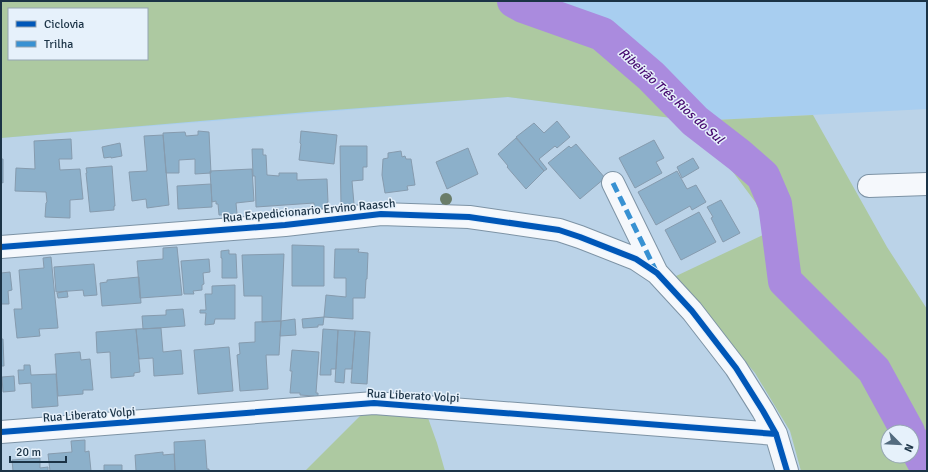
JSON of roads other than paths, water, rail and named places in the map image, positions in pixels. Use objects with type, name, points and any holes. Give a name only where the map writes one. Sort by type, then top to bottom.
[{"type":"street","points":[[613,183],[657,273]]},
{"type":"street","points":[[869,186],[927,184]]},
{"type":"street","name":"Rua Expedicionario Ervino Raasch","points":[[1,246],[285,225],[381,214],[468,217],[559,230],[580,236],[636,259],[657,273],[692,311],[736,368],[776,434],[787,471]]},
{"type":"street","name":"Rua Liberato Volpi","points":[[1,432],[374,403],[776,434]]},
{"type":"waterway","name":"Ribeirão Três Rios do Sul","points":[[514,1],[523,6],[602,34],[651,76],[695,121],[739,155],[763,176],[775,204],[785,281],[874,370],[904,424]]},
{"type":"waterway","name":"Ribeirão Três Rios do Sul","points":[[920,455],[927,468]]}]
